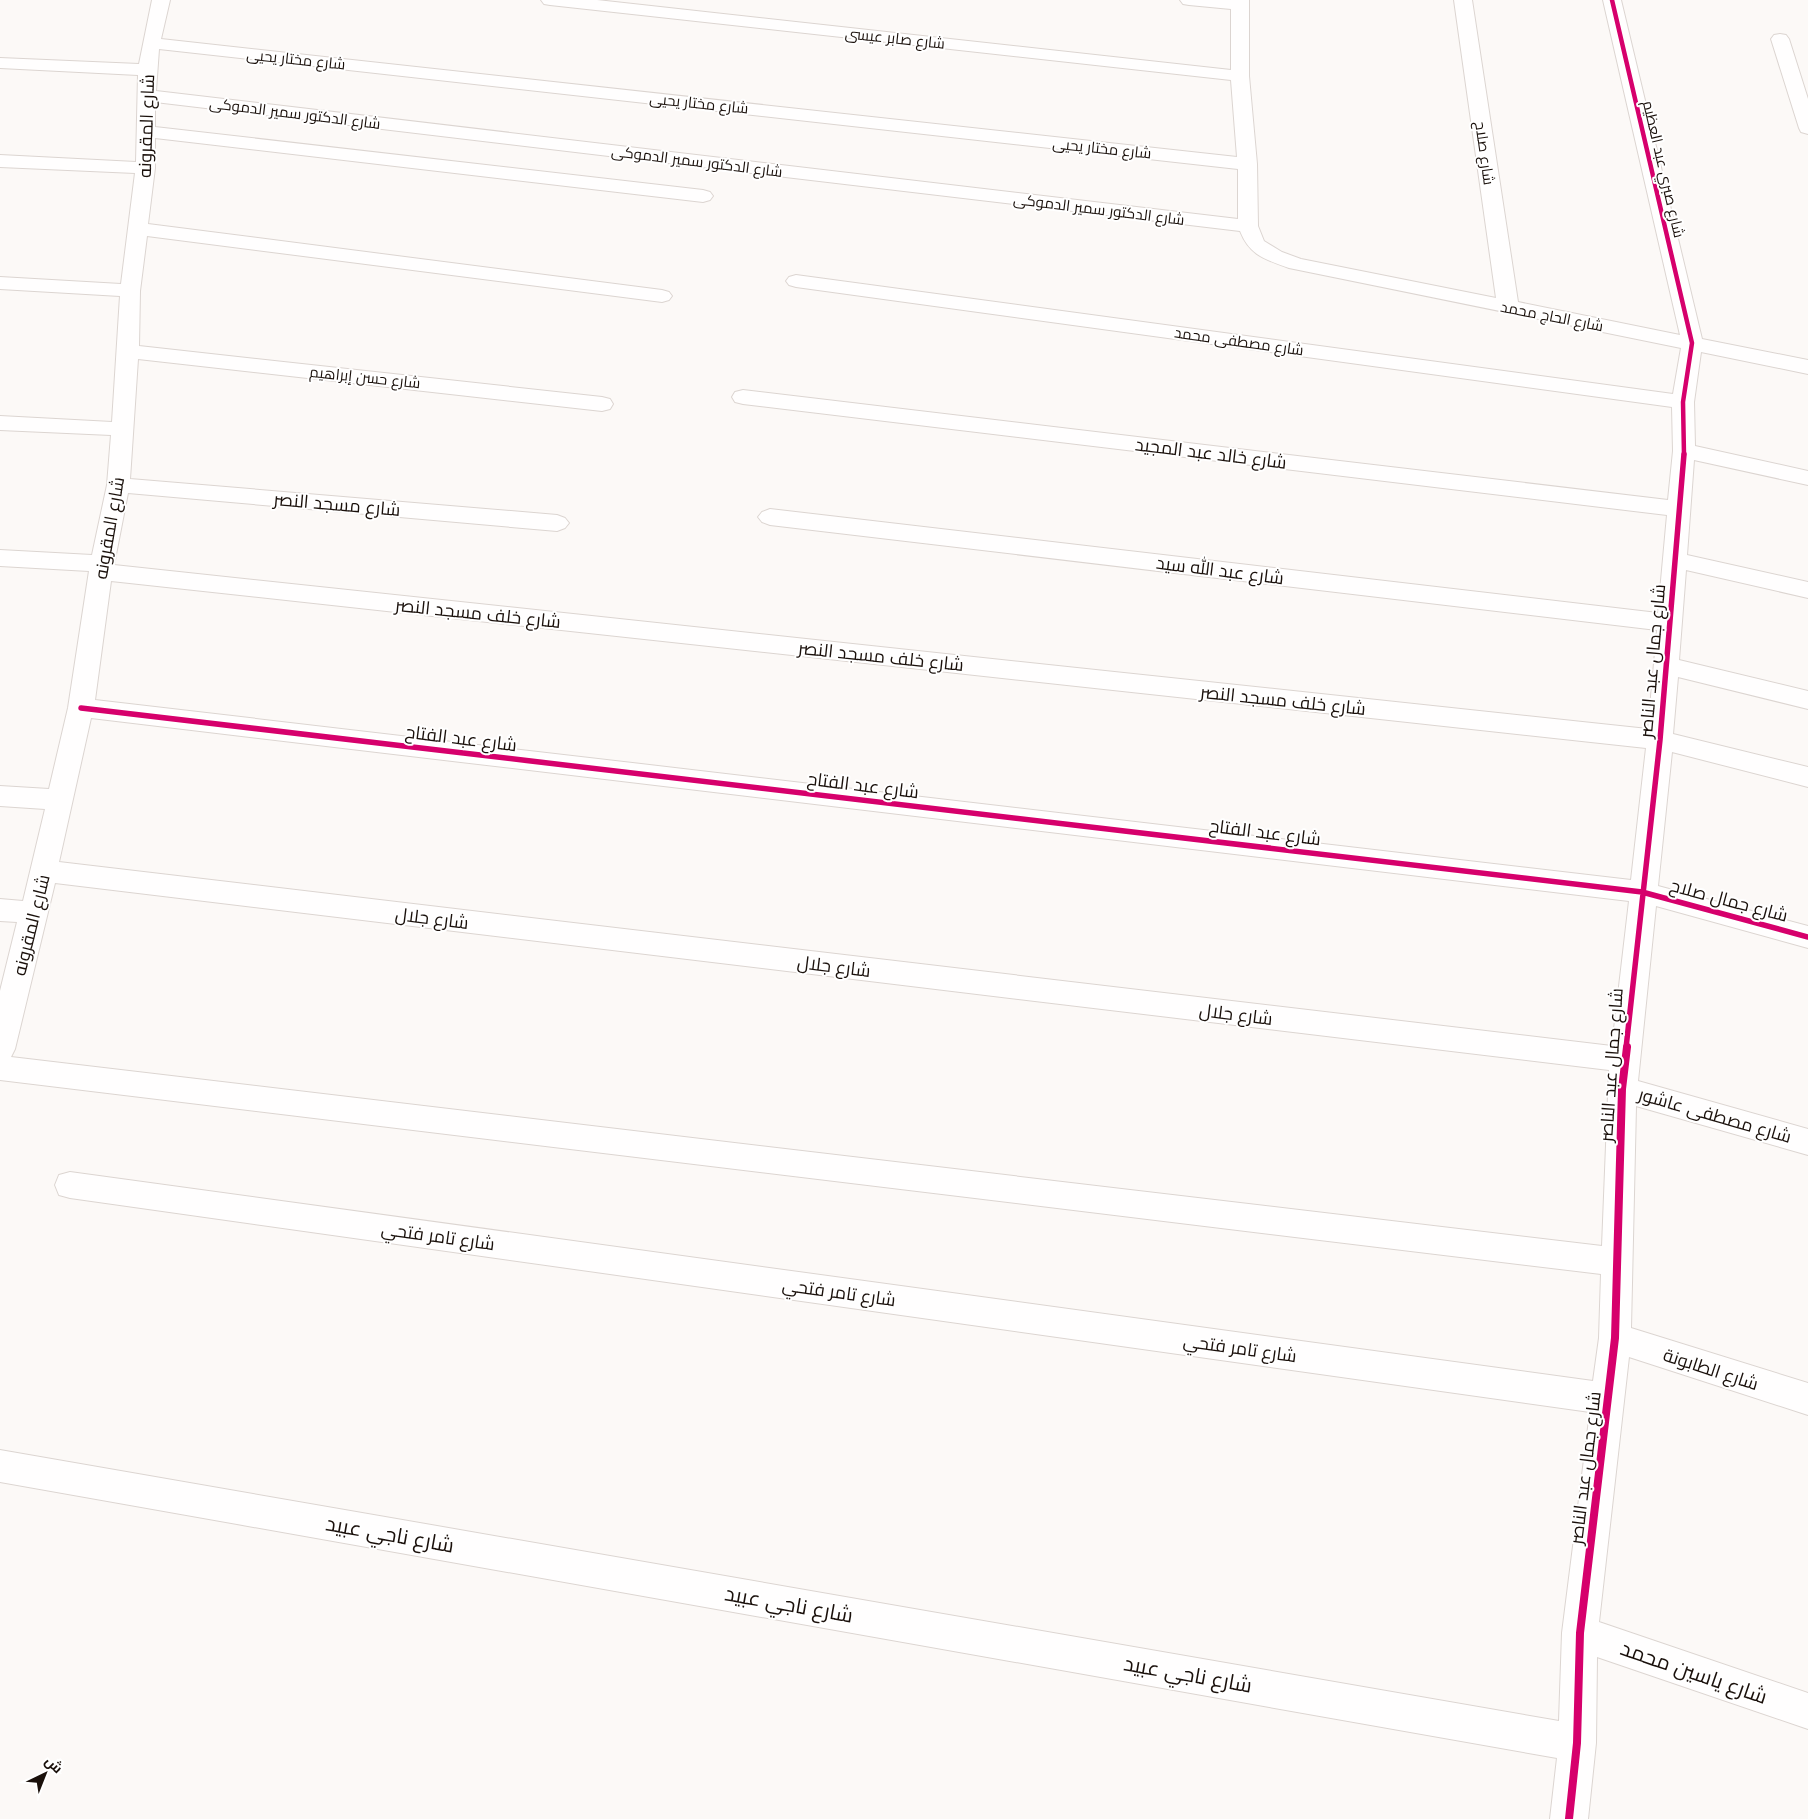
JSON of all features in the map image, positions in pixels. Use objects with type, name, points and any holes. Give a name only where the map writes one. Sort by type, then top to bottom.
[{"type":"street","name":"شارع المقرونه","points":[[0,1049],[44,871],[81,708],[101,568],[118,485],[128,350],[130,291],[145,168],[147,70],[161,0]]},
{"type":"street","name":"شارع صابر عيسى","points":[[550,0],[1240,76]]},
{"type":"street","points":[[1189,0],[1240,3],[1240,76],[1248,164],[1248,226]]},
{"type":"street","name":"شارع صلاح","points":[[1463,0],[1508,307]]},
{"type":"street","name":"شارع صبري عبد العظيم","points":[[1612,0],[1692,343]]},
{"type":"street","points":[[1780,39],[1808,128]]},
{"type":"street","name":"شارع مختار يحيى","points":[[151,43],[1248,164]]},
{"type":"street","points":[[0,63],[147,70]]},
{"type":"street","name":"شارع الدكتور سمير الدموكى","points":[[146,95],[1248,226]]},
{"type":"street","points":[[145,131],[702,196]]},
{"type":"street","points":[[0,161],[145,168]]},
{"type":"street","name":"شارع الحاج محمد","points":[[1248,226],[1255,244],[1275,256],[1296,264],[1808,367]]},
{"type":"street","points":[[139,229],[662,296]]},
{"type":"street","name":"شارع مصطفى محمد","points":[[796,281],[1682,402]]},
{"type":"street","points":[[0,283],[130,291]]},
{"type":"street","name":"شارع جمال عبد الناصر","points":[[1569,1819],[1577,1743],[1580,1633],[1615,1338],[1623,1075],[1660,740],[1684,452],[1682,402],[1692,343]]},
{"type":"street","name":"شارع حسن إبراهيم","points":[[128,350],[602,404]]},
{"type":"street","name":"شارع خالد عبد المجيد","points":[[743,397],[1678,509]]},
{"type":"street","points":[[0,423],[122,430]]},
{"type":"street","points":[[1684,452],[1808,478]]},
{"type":"street","name":"شارع مسجد النصر","points":[[118,485],[557,523]]},
{"type":"street","name":"شارع عبد الله سيد","points":[[770,517],[1670,623]]},
{"type":"street","name":"شارع خلف مسجد النصر","points":[[0,558],[1660,740],[1808,776]]},
{"type":"street","points":[[1676,560],[1808,590]]},
{"type":"street","points":[[1666,666],[1808,700]]},
{"type":"street","name":"شارع عبد الفتاح","points":[[81,708],[1642,892]]},
{"type":"street","points":[[0,796],[60,800]]},
{"type":"street","name":"شارع جلال","points":[[44,871],[1623,1075]]},
{"type":"street","name":"شارع جمال صلاح","points":[[1642,892],[1808,937]]},
{"type":"street","points":[[0,910],[34,913]]},
{"type":"street","points":[[0,1068],[1617,1262]]},
{"type":"street","name":"شارع مصطفى عاشور","points":[[1623,1075],[1808,1142]]},
{"type":"street","name":"شارع تامر فتحي","points":[[70,1185],[1608,1399]]},
{"type":"street","name":"شارع الطابونة","points":[[1615,1338],[1808,1400]]},
{"type":"street","name":"شارع ناجي عبيد","points":[[0,1466],[1577,1743]]},
{"type":"street","name":"شارع ياسين محمد","points":[[1580,1633],[1808,1711]]},
{"type":"cycle path","points":[[1569,1819],[1577,1743],[1580,1633],[1615,1338],[1622,1089],[1660,740],[1684,451],[1683,402],[1692,343],[1612,0]]},
{"type":"cycle path","points":[[81,708],[1642,892],[1808,937]]}]
